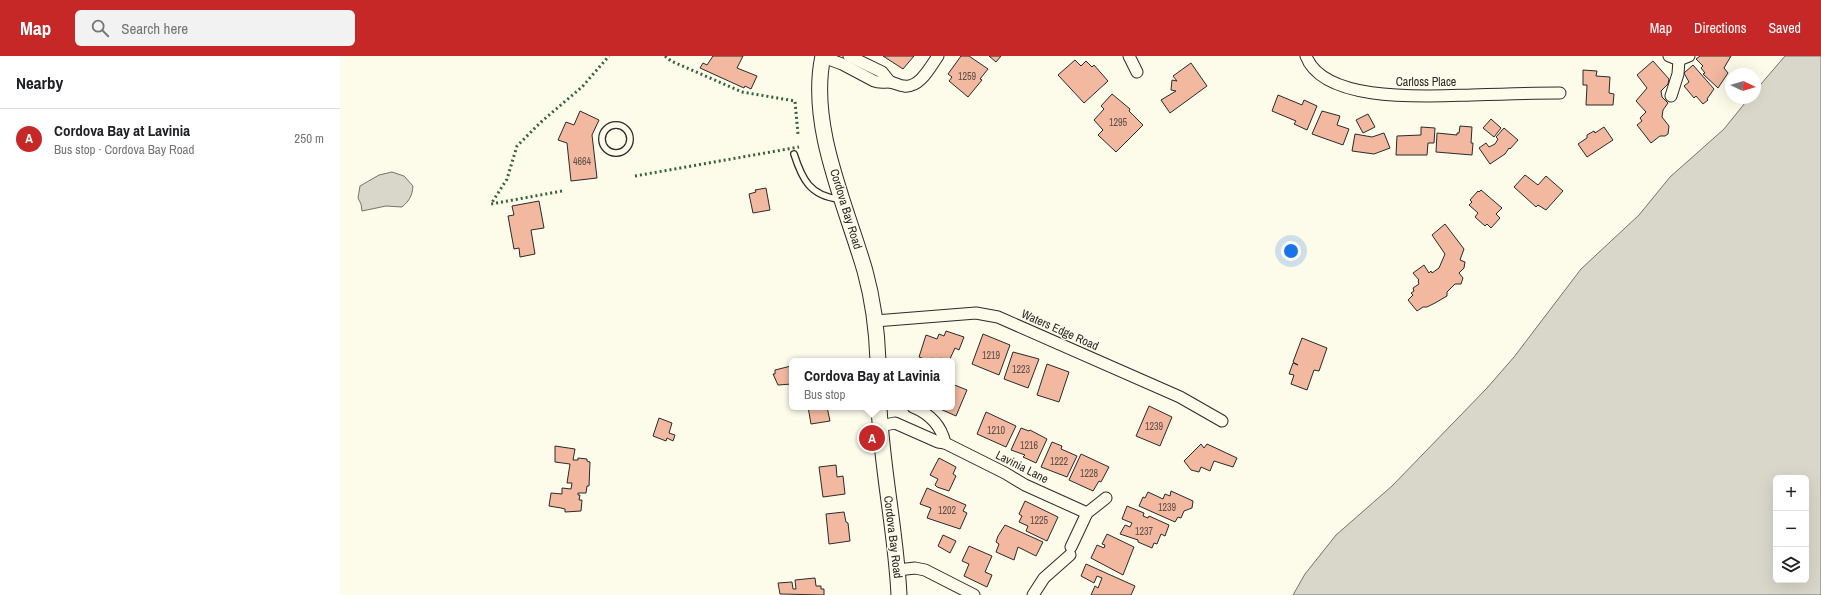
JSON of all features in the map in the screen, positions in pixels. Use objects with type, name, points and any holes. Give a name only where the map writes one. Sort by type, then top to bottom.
[{"type":"main road","name":"Cordova Bay Road","points":[[823,56],[818,92],[820,112],[841,199],[865,272],[875,321],[878,358]]},
{"type":"main road","name":"Cordova Bay Road","points":[[879,410],[900,595]]},
{"type":"street","points":[[823,56],[878,83],[890,82],[905,86],[914,84],[923,77],[938,56]]},
{"type":"street","points":[[849,56],[882,72],[890,82]]},
{"type":"street","points":[[1129,56],[1137,72]]},
{"type":"street","name":"Carloss Place","points":[[1306,56],[1314,70],[1335,83],[1382,95],[1409,96],[1560,93]]},
{"type":"street","points":[[1671,96],[1678,74],[1679,57]]},
{"type":"street","name":"Waters Edge Road","points":[[875,321],[976,313],[998,317],[1180,397],[1222,421]]},
{"type":"street","points":[[920,410],[933,419],[942,432],[945,443]]},
{"type":"street","name":"Lavinia Lane","points":[[880,426],[895,423],[938,442],[945,443],[1005,473],[1025,485],[1088,513]]},
{"type":"street","points":[[1033,595],[1044,578],[1070,551],[1088,513],[1106,498]]},
{"type":"street","points":[[898,570],[914,568],[925,570],[974,595]]},
{"type":"lane","points":[[616,125],[624,127],[629,133],[631,141],[628,148],[623,152],[616,154],[609,152],[602,140],[603,133],[609,127],[616,125]]},
{"type":"lane","points":[[794,154],[801,175],[811,187],[825,197],[841,199]]},
{"type":"shaded area","points":[[1785,56],[1821,56],[1821,595],[1293,595],[1305,574],[1336,535],[1392,486],[1487,388],[1514,357],[1581,269],[1639,215],[1670,177],[1724,129],[1744,104],[1761,104],[1761,84]]},
{"type":"shaded area","points":[[392,172],[404,176],[413,186],[409,200],[402,207],[386,206],[362,211],[358,198],[360,186],[379,175]]},
{"type":"building","points":[[713,56],[743,56],[737,68],[757,76],[751,89],[745,86],[744,88],[700,68],[703,63],[707,65]]},
{"type":"building","points":[[883,56],[914,56],[903,69]]},
{"type":"building","points":[[961,56],[969,56],[988,69],[980,79],[982,80],[968,97],[949,81],[952,77],[948,74]]},
{"type":"building","points":[[989,56],[1001,56],[996,62]]},
{"type":"building","points":[[1700,56],[1731,56],[1724,68],[1725,78],[1718,88],[1703,74],[1705,73],[1701,68],[1703,66],[1696,59]]},
{"type":"building","points":[[1075,60],[1081,66],[1086,61],[1092,67],[1094,65],[1108,81],[1084,103],[1058,75]]},
{"type":"building","points":[[1653,61],[1669,79],[1668,84],[1661,91],[1662,97],[1668,103],[1663,110],[1662,117],[1669,126],[1668,134],[1665,136],[1660,136],[1651,143],[1637,125],[1642,121],[1640,118],[1646,112],[1636,101],[1647,88],[1637,75]]},
{"type":"building","points":[[1191,63],[1207,86],[1170,113],[1161,100],[1176,91],[1171,90],[1172,80],[1177,81],[1173,76]]},
{"type":"building","points":[[1693,65],[1714,89],[1707,99],[1708,100],[1703,104],[1696,96],[1694,98],[1684,86],[1689,82],[1684,73]]},
{"type":"building","points":[[1583,70],[1597,71],[1596,76],[1610,77],[1609,93],[1614,94],[1613,105],[1586,105],[1587,85],[1583,85]]},
{"type":"building","points":[[1112,94],[1130,109],[1129,111],[1143,125],[1116,152],[1098,135],[1103,130],[1094,120],[1104,109],[1101,106]]},
{"type":"building","points":[[1278,95],[1302,105],[1304,100],[1317,106],[1307,130],[1294,124],[1296,121],[1272,111]]},
{"type":"building","points":[[580,111],[599,120],[592,135],[597,178],[571,181],[567,143],[558,140],[566,122],[574,125]]},
{"type":"building","points":[[1322,111],[1340,116],[1337,125],[1349,129],[1343,145],[1312,134]]},
{"type":"building","points":[[1368,114],[1375,127],[1363,133],[1356,120]]},
{"type":"building","points":[[1491,119],[1501,128],[1494,137],[1483,128]]},
{"type":"building","points":[[1460,126],[1472,127],[1472,155],[1436,152],[1437,133],[1457,135],[1457,133],[1459,133]]},
{"type":"building","points":[[1421,127],[1435,128],[1434,143],[1428,143],[1427,155],[1396,155],[1397,136],[1421,135]]},
{"type":"building","points":[[1604,127],[1613,140],[1587,157],[1578,144],[1587,138],[1587,135],[1594,131],[1595,133]]},
{"type":"building","points":[[1504,128],[1518,140],[1505,154],[1490,164],[1479,148],[1486,143],[1489,147],[1495,144],[1498,139],[1496,137]]},
{"type":"building","points":[[1384,133],[1390,148],[1374,154],[1352,151],[1355,134],[1372,137]]},
{"type":"building","points":[[1525,175],[1538,185],[1546,176],[1563,191],[1546,210],[1538,205],[1536,207],[1514,187]]},
{"type":"building","points":[[766,188],[770,210],[753,213],[749,194],[756,192],[755,190]]},
{"type":"building","points":[[1481,190],[1502,208],[1496,214],[1500,218],[1491,228],[1487,224],[1485,226],[1475,217],[1478,213],[1469,205],[1472,202],[1470,200],[1478,191],[1479,192]]},
{"type":"building","points":[[539,201],[544,228],[531,230],[535,254],[520,257],[519,248],[514,249],[508,216],[514,215],[512,206]]},
{"type":"building","points":[[1445,224],[1464,249],[1460,260],[1465,262],[1464,268],[1459,273],[1463,278],[1461,284],[1455,284],[1447,292],[1447,296],[1417,311],[1408,300],[1413,295],[1411,293],[1414,291],[1413,288],[1419,284],[1419,280],[1413,273],[1424,265],[1429,273],[1431,271],[1432,273],[1439,268],[1445,254],[1432,235]]},
{"type":"building","points":[[946,331],[964,337],[959,350],[955,348],[950,358],[919,357],[926,335],[937,339],[939,334],[944,336]]},
{"type":"building","points":[[983,334],[1010,345],[999,375],[972,364]]},
{"type":"building","points":[[1302,338],[1327,348],[1319,371],[1314,370],[1307,390],[1291,384],[1294,375],[1289,374],[1293,363],[1298,365],[1293,362]]},
{"type":"building","points":[[1013,352],[1039,359],[1028,388],[1004,379]]},
{"type":"building","points":[[1047,364],[1069,372],[1059,402],[1037,395]]},
{"type":"building","points":[[789,366],[789,384],[778,385],[773,374],[775,374],[775,370]]},
{"type":"building","points":[[955,385],[967,390],[956,416],[942,410],[955,410]]},
{"type":"building","points":[[1149,406],[1172,417],[1160,446],[1136,436]]},
{"type":"building","points":[[809,410],[828,410],[830,421],[811,424]]},
{"type":"building","points":[[986,412],[1016,426],[1006,447],[977,434]]},
{"type":"building","points":[[659,418],[672,423],[669,433],[675,435],[673,441],[667,438],[666,441],[653,436]]},
{"type":"building","points":[[1021,428],[1030,430],[1047,439],[1036,463],[1023,457],[1025,455],[1011,450]]},
{"type":"building","points":[[1052,442],[1062,446],[1061,449],[1077,456],[1067,477],[1041,467]]},
{"type":"building","points":[[1201,444],[1204,448],[1207,444],[1237,458],[1233,467],[1214,461],[1210,471],[1201,467],[1199,472],[1191,470],[1184,461]]},
{"type":"building","points":[[555,446],[575,449],[573,460],[578,460],[578,458],[587,459],[587,461],[590,462],[589,486],[587,486],[586,493],[578,493],[578,495],[580,495],[579,500],[582,500],[581,511],[565,512],[565,509],[549,506],[551,493],[562,494],[562,488],[571,489],[572,483],[567,483],[570,464],[555,462]]},
{"type":"building","points":[[1081,454],[1109,467],[1101,482],[1099,481],[1093,491],[1069,480]]},
{"type":"building","points":[[939,458],[956,467],[953,474],[956,476],[949,491],[937,487],[935,485],[938,479],[930,475]]},
{"type":"building","points":[[836,465],[837,477],[843,476],[845,494],[823,497],[819,467]]},
{"type":"building","points":[[927,488],[966,505],[963,511],[967,513],[960,529],[927,518],[931,508],[920,504]]},
{"type":"building","points":[[1171,491],[1193,501],[1192,508],[1184,511],[1181,518],[1178,517],[1175,522],[1139,506],[1143,497],[1145,498],[1148,492],[1163,499],[1165,494],[1170,496]]},
{"type":"building","points":[[1025,501],[1058,517],[1047,541],[1026,531],[1028,526],[1019,522],[1022,516],[1019,514]]},
{"type":"building","points":[[1127,506],[1144,513],[1143,516],[1148,518],[1149,516],[1169,525],[1165,536],[1161,534],[1157,544],[1154,543],[1152,548],[1138,542],[1138,540],[1120,534],[1125,525],[1130,527],[1132,523],[1122,519]]},
{"type":"building","points":[[844,512],[846,522],[848,523],[850,541],[829,544],[826,514]]},
{"type":"building","points":[[1005,525],[1043,542],[1036,556],[1018,547],[1014,560],[996,552],[999,544],[996,542],[998,536]]},
{"type":"building","points":[[1107,534],[1134,547],[1123,575],[1091,558],[1097,545],[1104,548],[1105,545],[1102,544]]},
{"type":"building","points":[[943,535],[956,541],[950,553],[938,546]]},
{"type":"building","points":[[969,546],[992,556],[985,572],[992,575],[987,587],[964,576],[969,564],[962,561]]},
{"type":"building","points":[[1086,564],[1135,586],[1131,595],[1091,595],[1095,586],[1098,588],[1102,578],[1097,576],[1094,583],[1081,576]]},
{"type":"building","points":[[815,578],[816,586],[821,586],[821,589],[824,589],[824,595],[780,594],[778,583],[792,582],[793,589],[796,589],[795,580]]},
{"type":"hedge","points":[[562,191],[491,204],[507,179],[517,146],[541,122],[582,87],[609,56]]},
{"type":"hedge","points":[[665,56],[671,61],[742,92],[795,101],[798,134]]},
{"type":"hedge","points":[[635,176],[799,147]]},
{"type":"place","name":"Cordova Bay at Lavinia","points":[[872,438]]}]
